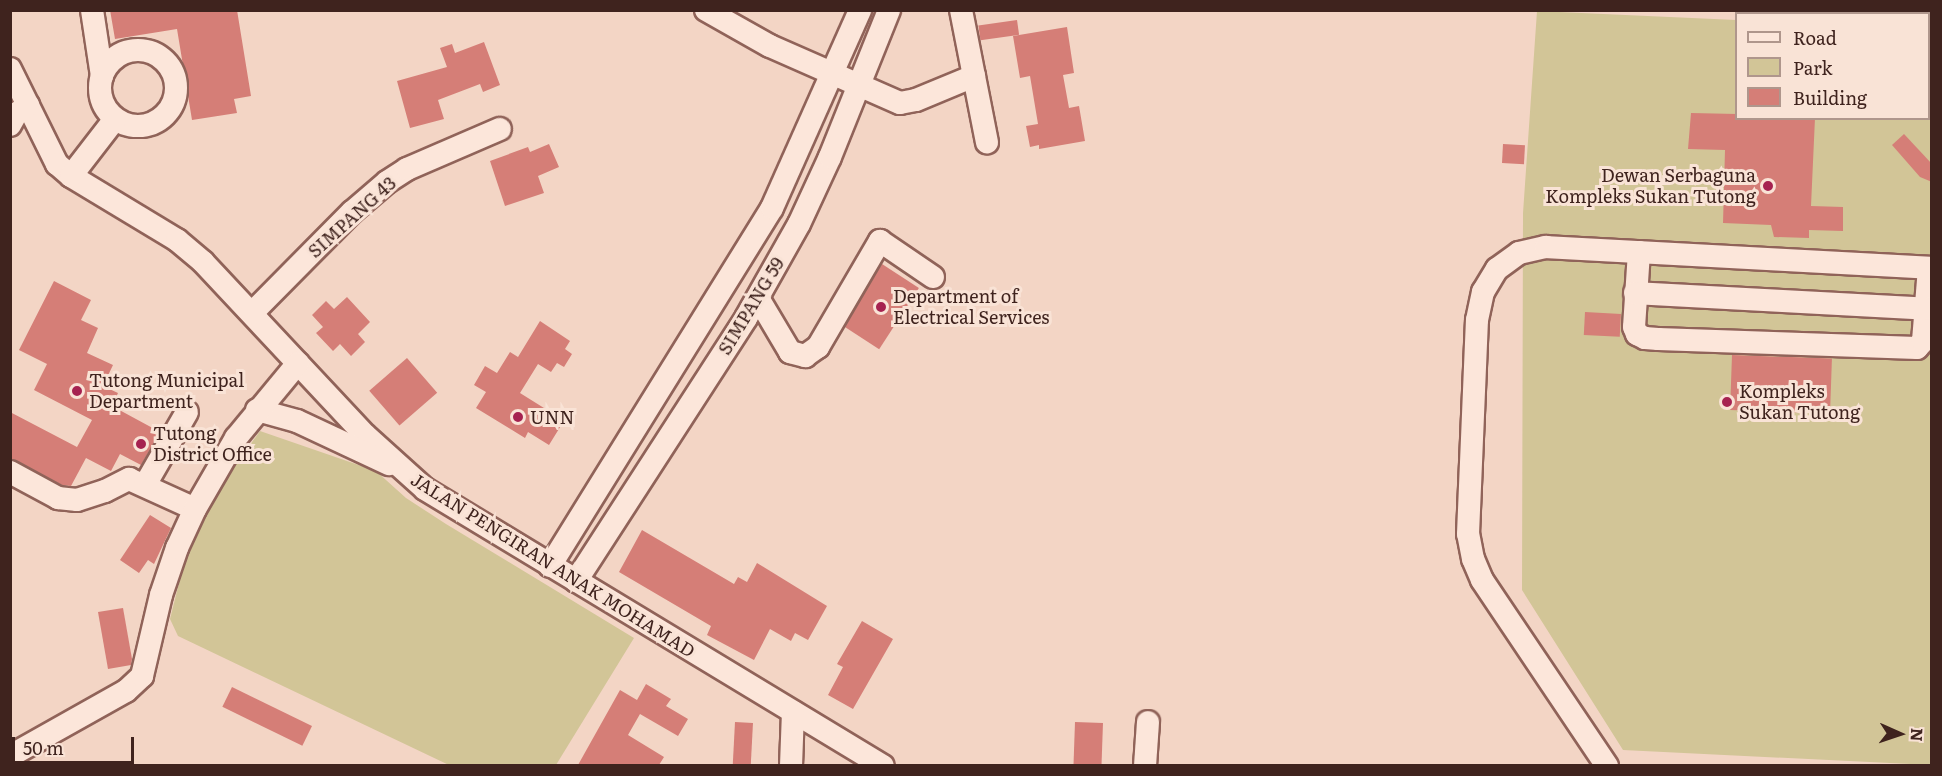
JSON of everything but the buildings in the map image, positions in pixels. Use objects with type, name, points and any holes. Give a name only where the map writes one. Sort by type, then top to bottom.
[{"type":"street","points":[[92,10],[102,76],[102,100],[116,119],[127,125],[152,124],[163,117],[171,107],[175,95],[171,70],[164,60],[141,50],[117,56],[102,76]]},
{"type":"street","points":[[706,10],[770,46],[900,104],[916,100],[974,76]]},
{"type":"street","name":"SIMPANG 59","points":[[550,566],[772,208],[860,10]]},
{"type":"street","name":"SIMPANG 59","points":[[576,581],[758,298],[799,224],[860,86],[890,10]]},
{"type":"street","points":[[961,10],[987,142]]},
{"type":"street","name":"JALAN PENGIRAN ANAK MOHAMAD","points":[[11,69],[57,164],[71,176],[177,240],[203,262],[399,468],[425,489],[883,765]]},
{"type":"street","points":[[10,125],[16,114],[28,105]]},
{"type":"street","points":[[71,176],[116,119]]},
{"type":"street","name":"SIMPANG 43","points":[[252,313],[352,212],[387,182],[407,169],[500,129]]},
{"type":"street","points":[[758,298],[790,352],[805,356],[818,347],[880,241],[933,278]]},
{"type":"street","points":[[1607,765],[1482,580],[1473,559],[1468,534],[1477,320],[1483,292],[1497,269],[1519,253],[1546,247],[1639,252],[1930,268],[1923,341],[1911,349],[1658,339],[1645,338],[1637,334],[1634,327],[1639,252]]},
{"type":"street","points":[[1635,293],[1926,309]]},
{"type":"street","points":[[10,756],[126,691],[142,676],[161,595],[177,548],[195,509],[236,438],[298,363]]},
{"type":"street","points":[[257,410],[297,421],[360,453],[399,468]]},
{"type":"street","points":[[145,485],[187,412]]},
{"type":"street","points":[[10,471],[58,498],[77,500],[105,491],[129,479],[195,509]]},
{"type":"street","points":[[791,765],[793,712]]},
{"type":"street","points":[[1145,765],[1148,722]]},
{"type":"green space","name":"Kompleks Sukan Tutong","points":[[1537,11],[1735,20],[1735,120],[1930,120],[1931,41],[1931,765],[1623,750],[1522,590],[1523,213]]},
{"type":"green space","points":[[260,431],[376,471],[406,498],[446,524],[634,638],[556,765],[451,766],[178,636],[170,619],[184,563],[218,490]]},
{"type":"place","name":"Dewan Serbaguna Kompleks Sukan Tutong","points":[[1768,186]]},
{"type":"place","name":"Department of Electrical Services","points":[[881,307]]},
{"type":"place","name":"Tutong Municipal Department","points":[[77,391]]},
{"type":"place","name":"Kompleks Sukan Tutong","points":[[1727,402]]},
{"type":"place","name":"UNN","points":[[518,417]]},
{"type":"place","name":"Tutong District Office","points":[[141,444]]}]
